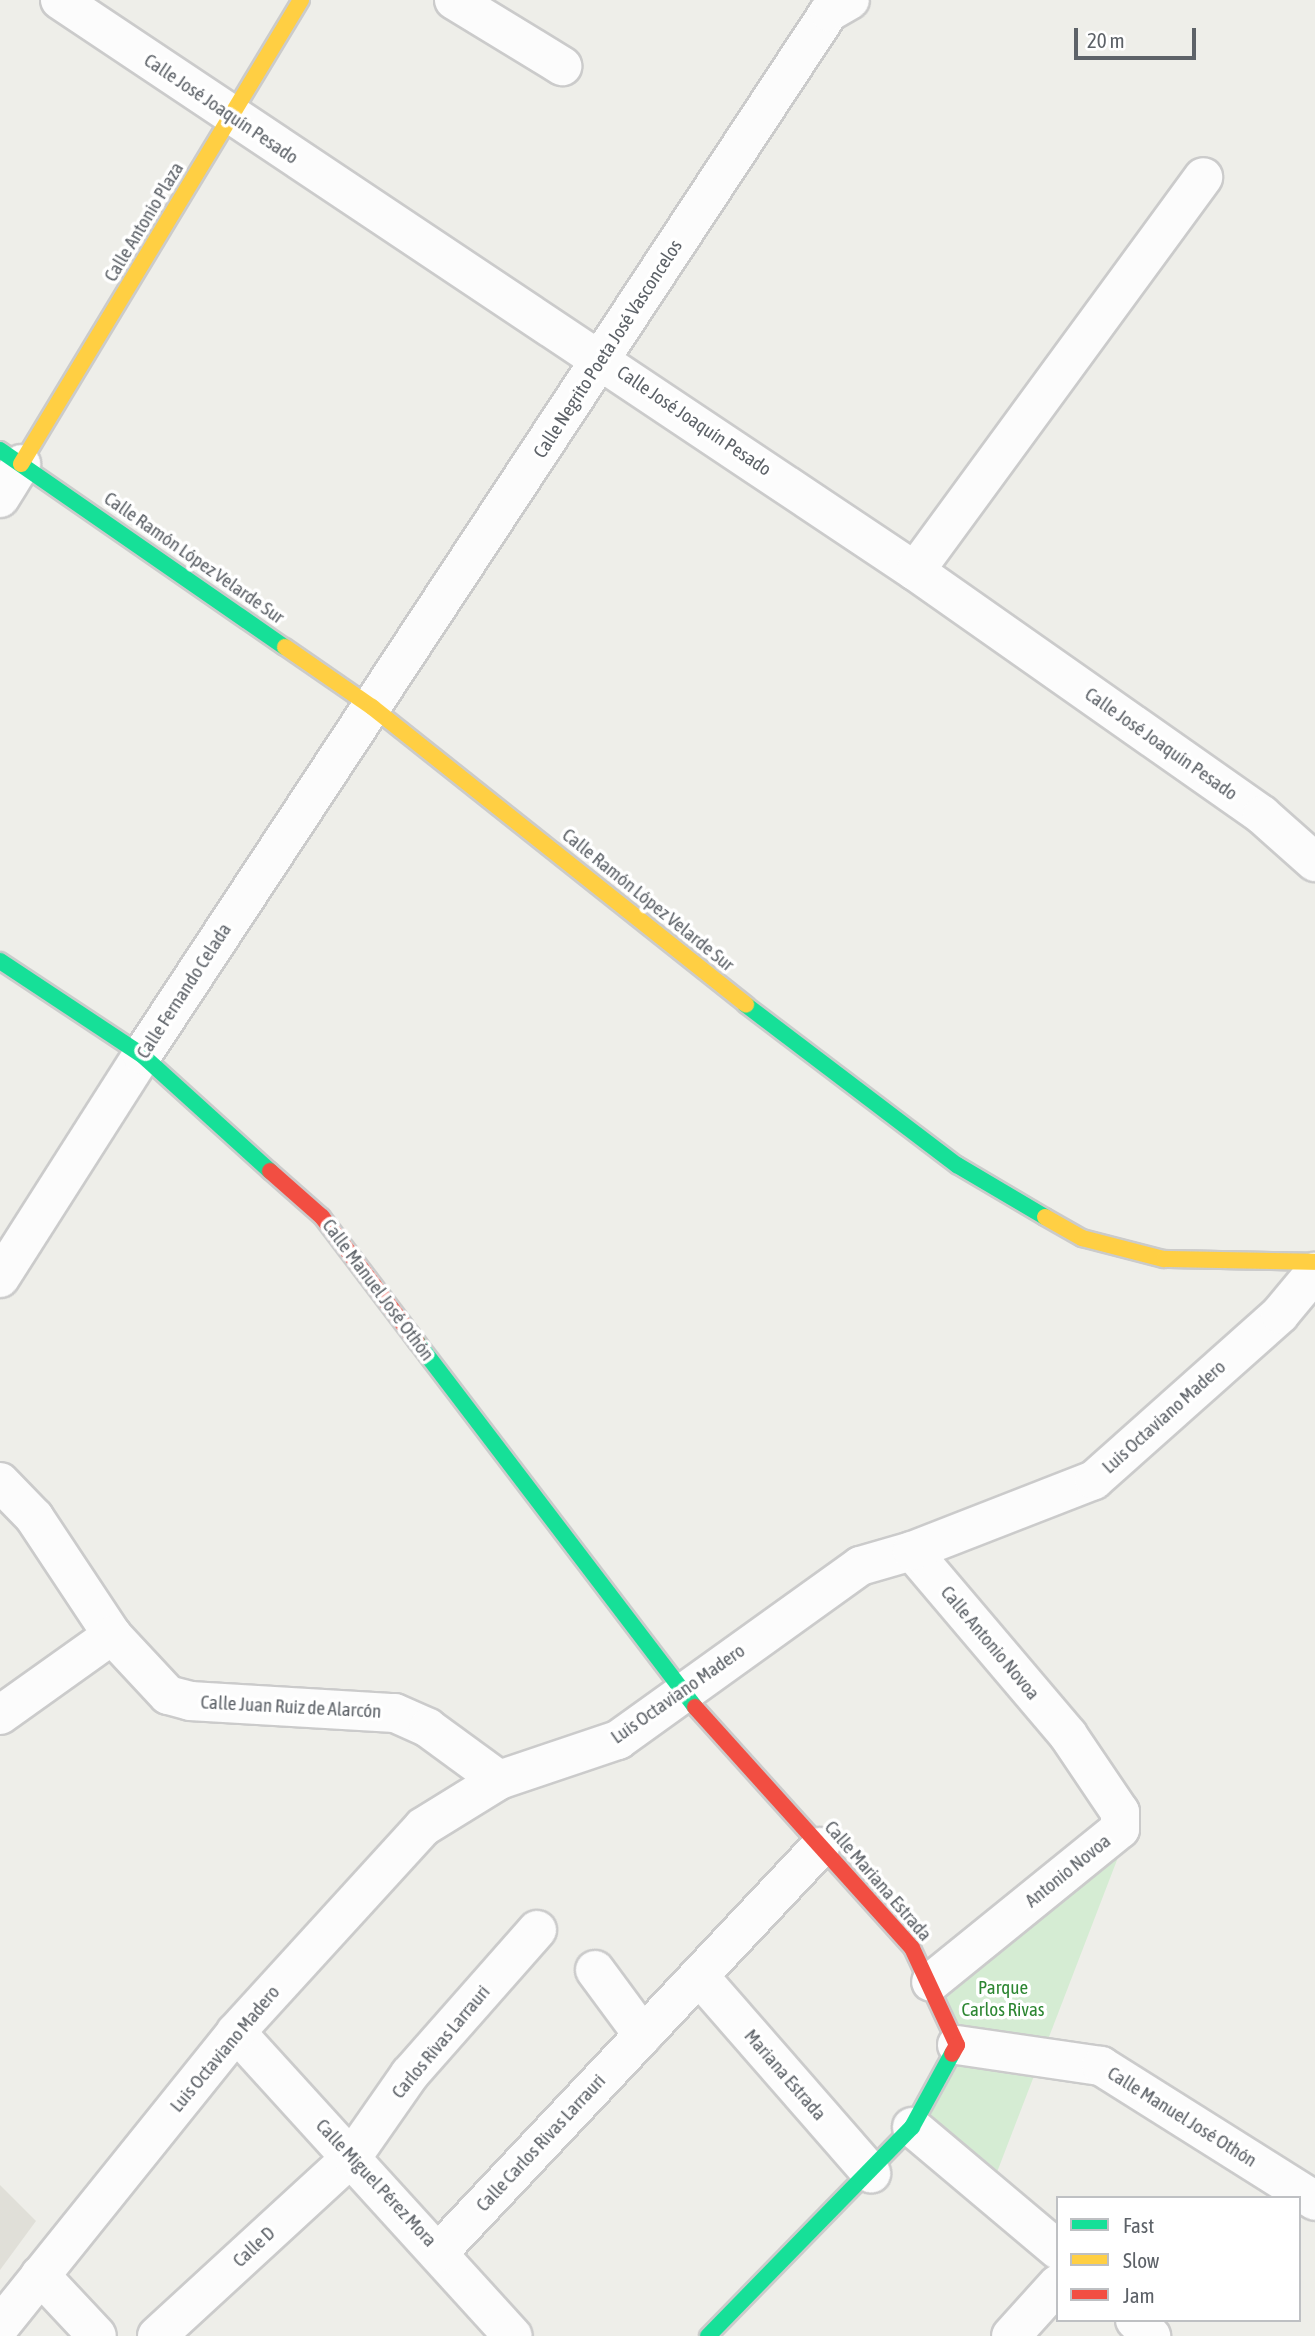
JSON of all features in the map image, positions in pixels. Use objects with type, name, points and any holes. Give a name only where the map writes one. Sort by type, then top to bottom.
[{"type":"street","name":"Calle José Joaquín Pesado","points":[[60,0],[915,571],[1262,815],[1315,862]]},
{"type":"street","name":"Calle Antonio Plaza","points":[[10,457],[233,118],[301,0]]},
{"type":"street","points":[[454,0],[562,66]]},
{"type":"street","name":"Calle Negrito Poeta José Vasconcelos","points":[[372,707],[830,4]]},
{"type":"street","points":[[915,571],[1203,177]]},
{"type":"street","points":[[0,498],[10,457]]},
{"type":"street","name":"Calle Ramón López Velarde Sur","points":[[10,457],[372,707],[823,1066],[957,1165],[1082,1238],[1164,1259],[1315,1262]]},
{"type":"street","name":"Calle Fernando Celada","points":[[0,1278],[142,1055],[372,707]]},
{"type":"street","name":"Calle Manuel José Othón","points":[[0,961],[142,1055],[323,1217],[682,1693]]},
{"type":"street","name":"Luis Octaviano Madero","points":[[0,2326],[236,2032],[423,1827],[499,1780],[618,1740],[860,1566],[912,1551],[1094,1479],[1280,1314],[1315,1272]]},
{"type":"street","name":"Calle Juan Ruiz de Alarcón","points":[[0,1482],[34,1517],[112,1635],[168,1695],[190,1701],[395,1713],[428,1728],[499,1780]]},
{"type":"street","name":"Calle Antonio Novoa","points":[[912,1551],[1068,1735]]},
{"type":"street","points":[[0,1715],[112,1635]]},
{"type":"street","name":"Calle Mariana Estrada","points":[[682,1693],[912,1948],[931,1982],[957,2045]]},
{"type":"street","name":"Antonio Novoa","points":[[931,1982],[1120,1829],[1120,1812],[1068,1735]]},
{"type":"street","name":"Calle Carlos Rivas Larrauri","points":[[439,2252],[820,1847]]},
{"type":"street","name":"Carlos Rivas Larrauri","points":[[352,2157],[410,2074],[537,1930]]},
{"type":"street","points":[[595,1969],[643,2035]]},
{"type":"street","name":"Mariana Estrada","points":[[699,1976],[871,2173]]},
{"type":"street","name":"Calle Miguel Pérez Mora","points":[[236,2032],[439,2252],[504,2333]]},
{"type":"street","points":[[708,2336],[871,2173],[912,2127],[957,2045]]},
{"type":"street","name":"Calle Manuel José Othón","points":[[957,2045],[1101,2066],[1315,2201]]},
{"type":"street","points":[[912,2127],[1056,2248]]},
{"type":"street","name":"Calle D","points":[[157,2336],[352,2157]]},
{"type":"street","points":[[40,2275],[97,2336]]},
{"type":"street","points":[[1010,2336],[1056,2286]]},
{"type":"street","points":[[1137,2322],[1151,2336]]},
{"type":"shaded area","points":[[0,2185],[36,2221],[0,2270]]},
{"type":"green space","name":"Parque Carlos Rivas","points":[[1122,1847],[989,2193],[916,2128],[961,2053],[935,1980]]},
{"type":"traffic: fast","points":[[0,450],[285,647]]},
{"type":"traffic: fast","points":[[0,961],[142,1055],[270,1171]]},
{"type":"traffic: fast","points":[[746,1005],[957,1165],[1045,1217]]},
{"type":"traffic: fast","points":[[417,1342],[695,1707]]},
{"type":"traffic: fast","points":[[708,2336],[912,2127],[952,2054]]},
{"type":"traffic: slow","points":[[21,464],[301,0]]},
{"type":"traffic: slow","points":[[285,647],[372,707],[746,1005]]},
{"type":"traffic: slow","points":[[1045,1217],[1082,1238],[1164,1259],[1315,1262]]},
{"type":"traffic: jam","points":[[270,1171],[322,1217],[417,1342]]},
{"type":"traffic: jam","points":[[695,1707],[912,1948],[957,2045],[952,2054]]}]
